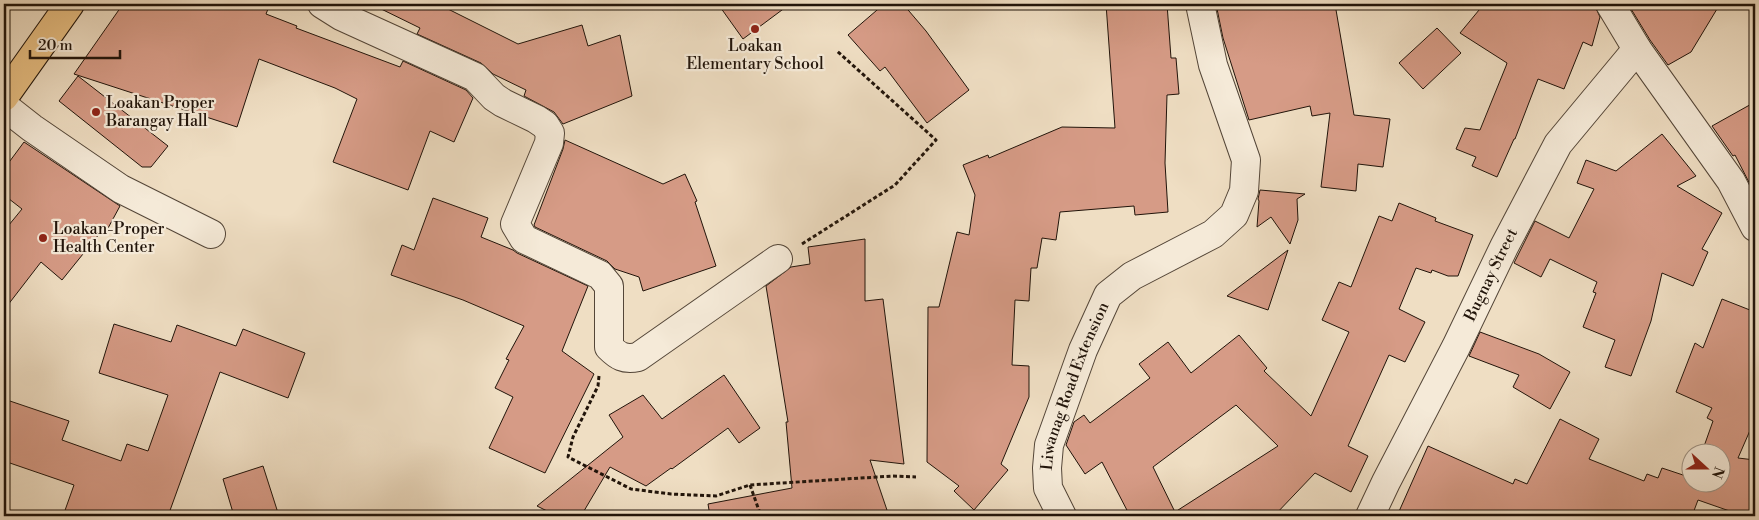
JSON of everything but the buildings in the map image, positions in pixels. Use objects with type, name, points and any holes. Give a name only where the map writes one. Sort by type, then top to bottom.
[{"type":"main road","points":[[4,97],[70,4]]},
{"type":"street","points":[[322,4],[341,16],[475,78],[494,97],[545,125],[550,133],[549,143],[515,224],[524,240],[600,276],[608,286],[609,347],[623,358],[638,357],[778,259]]},
{"type":"street","name":"Liwanag Road Extension","points":[[1062,516],[1048,488],[1049,445],[1083,350],[1108,295],[1132,276],[1213,234],[1234,215],[1244,191],[1246,160],[1213,65],[1200,4]]},
{"type":"street","points":[[1610,4],[1637,49],[1731,181],[1755,227]]},
{"type":"street","name":"Bugnay Street","points":[[1370,516],[1456,348],[1504,247],[1558,144],[1637,49]]},
{"type":"street","points":[[4,106],[32,128],[121,189],[211,234]]},
{"type":"path","points":[[778,259],[895,185],[936,140],[837,51]]},
{"type":"path","points":[[609,347],[600,368],[598,386],[573,436],[568,457],[632,489],[671,494],[716,496],[750,485],[893,476],[916,477]]},
{"type":"path","points":[[750,485],[761,516]]},
{"type":"place","name":"Loakan Elementary School","points":[[755,29]]},
{"type":"place","name":"Loakan Proper Barangay Hall","points":[[96,112]]},
{"type":"place","name":"Loakan-Proper Health Center","points":[[43,238]]}]
